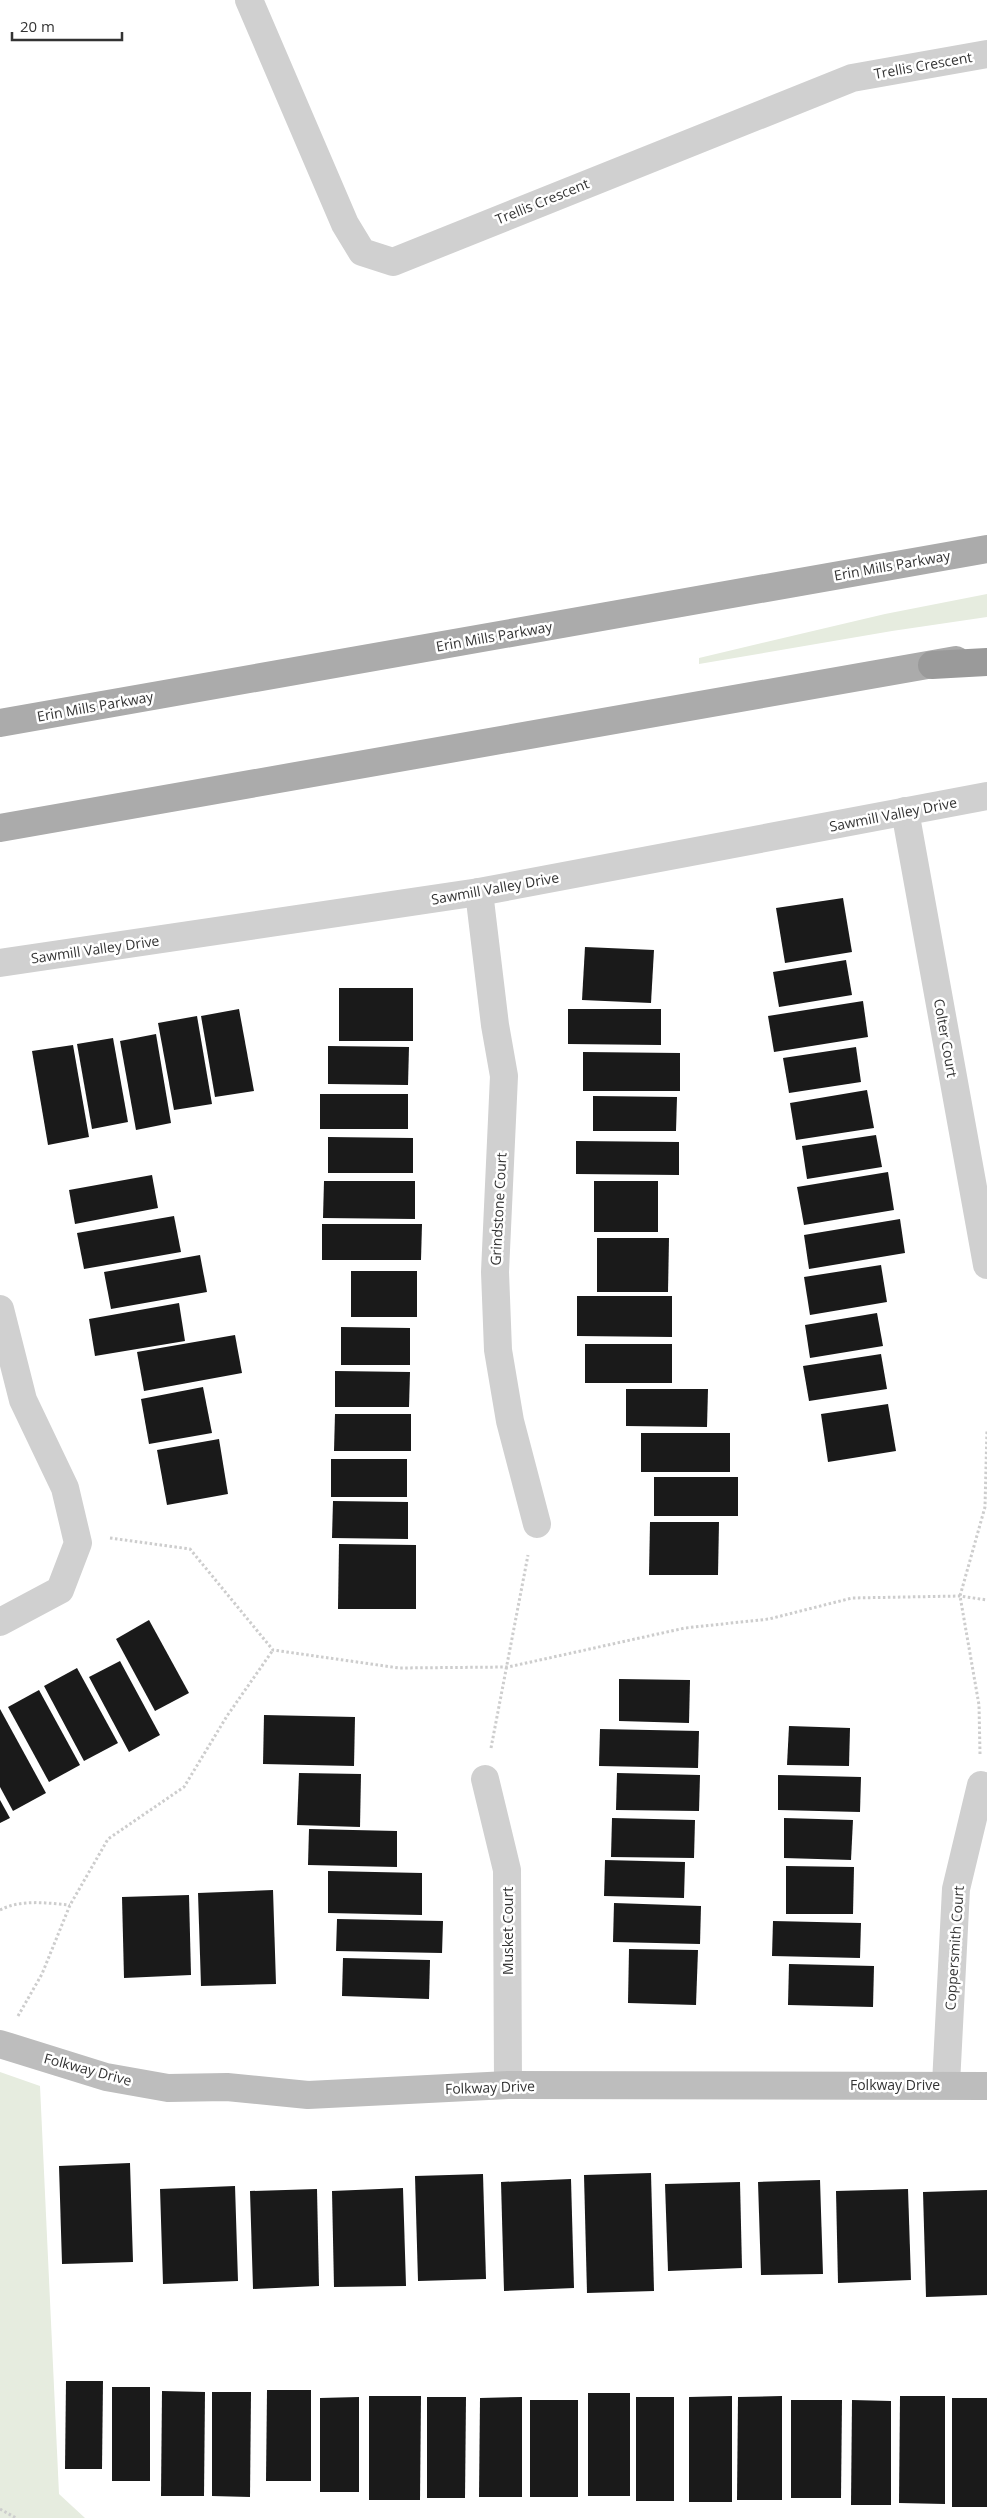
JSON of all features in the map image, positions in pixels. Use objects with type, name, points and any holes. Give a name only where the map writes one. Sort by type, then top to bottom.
[{"type":"highway","points":[[932,665],[987,662]]},
{"type":"main road","name":"Erin Mills Parkway","points":[[0,723],[987,549]]},
{"type":"main road","points":[[0,828],[987,655]]},
{"type":"street","name":"Trellis Crescent","points":[[249,0],[345,224],[362,252],[393,262],[852,78],[987,54]]},
{"type":"street","name":"Sawmill Valley Drive","points":[[0,963],[479,892],[987,796]]},
{"type":"street","name":"Colter Court","points":[[905,811],[987,1265]]},
{"type":"street","name":"Grindstone Court","points":[[479,892],[495,1025],[504,1076],[494,1272],[498,1350],[510,1421],[536,1520]]},
{"type":"street","points":[[0,1309],[23,1400],[65,1488],[78,1544],[60,1590],[0,1622]]},
{"type":"street","name":"Musket Court","points":[[485,1779],[507,1870],[508,2085]]},
{"type":"street","name":"Coppersmith Court","points":[[946,2084],[956,1889],[981,1784]]},
{"type":"street","name":"Folkway Drive","points":[[0,2044],[106,2077],[168,2088],[227,2087],[308,2095],[508,2085],[946,2084],[987,2086]]},
{"type":"path","points":[[981,1784],[979,1705],[960,1596],[986,1507],[987,1429]]},
{"type":"path","points":[[485,1779],[536,1520]]},
{"type":"path","points":[[76,1533],[190,1549],[273,1650],[400,1668],[508,1666],[684,1628],[769,1619],[852,1598],[960,1596],[987,1600]]},
{"type":"path","points":[[18,2017],[42,1974],[70,1905],[108,1839],[184,1787],[227,1716],[273,1650]]},
{"type":"path","points":[[0,1910],[9,1906],[38,1903],[70,1905]]},
{"type":"path","points":[[0,2509],[16,2518]]},
{"type":"shaded area","points":[[987,594],[987,617],[699,664],[699,658],[885,614]]},
{"type":"shaded area","points":[[0,2072],[40,2086],[59,2494],[85,2518],[0,2518]]},
{"type":"building","points":[[843,898],[852,952],[785,963],[776,908]]},
{"type":"building","points":[[585,947],[654,950],[651,1003],[582,1000]]},
{"type":"building","points":[[846,960],[852,995],[779,1007],[773,972]]},
{"type":"building","points":[[339,988],[413,988],[413,1041],[339,1041]]},
{"type":"building","points":[[863,1001],[868,1037],[774,1052],[768,1016]]},
{"type":"building","points":[[239,1009],[254,1091],[215,1097],[201,1016]]},
{"type":"building","points":[[568,1009],[661,1009],[661,1045],[568,1044]]},
{"type":"building","points":[[197,1016],[212,1104],[174,1110],[158,1023]]},
{"type":"building","points":[[156,1034],[171,1123],[136,1130],[120,1041]]},
{"type":"building","points":[[113,1038],[128,1122],[92,1129],[77,1044]]},
{"type":"building","points":[[73,1045],[89,1137],[48,1145],[32,1051]]},
{"type":"building","points":[[328,1046],[409,1047],[408,1085],[328,1084]]},
{"type":"building","points":[[856,1047],[861,1082],[789,1093],[783,1058]]},
{"type":"building","points":[[583,1052],[680,1053],[680,1091],[583,1091]]},
{"type":"building","points":[[867,1090],[874,1128],[796,1140],[790,1103]]},
{"type":"building","points":[[320,1094],[408,1094],[408,1129],[320,1129]]},
{"type":"building","points":[[593,1096],[677,1097],[676,1131],[593,1131]]},
{"type":"building","points":[[876,1135],[882,1167],[807,1179],[802,1146]]},
{"type":"building","points":[[328,1137],[413,1138],[413,1173],[328,1173]]},
{"type":"building","points":[[576,1141],[679,1142],[679,1175],[576,1174]]},
{"type":"building","points":[[888,1172],[894,1210],[804,1225],[797,1187]]},
{"type":"building","points":[[152,1175],[158,1208],[75,1224],[69,1190]]},
{"type":"building","points":[[324,1181],[415,1181],[415,1219],[323,1218]]},
{"type":"building","points":[[594,1181],[658,1181],[658,1232],[594,1232]]},
{"type":"building","points":[[174,1216],[181,1252],[84,1269],[77,1233]]},
{"type":"building","points":[[900,1219],[905,1253],[809,1269],[804,1235]]},
{"type":"building","points":[[322,1224],[422,1224],[421,1260],[322,1260]]},
{"type":"building","points":[[597,1238],[669,1238],[668,1292],[597,1292]]},
{"type":"building","points":[[200,1255],[207,1292],[111,1309],[104,1272]]},
{"type":"building","points":[[881,1265],[887,1302],[810,1315],[804,1277]]},
{"type":"building","points":[[351,1271],[417,1271],[417,1317],[351,1317]]},
{"type":"building","points":[[577,1296],[672,1296],[672,1337],[577,1336]]},
{"type":"building","points":[[179,1303],[185,1341],[95,1356],[89,1319]]},
{"type":"building","points":[[877,1313],[883,1346],[810,1358],[805,1325]]},
{"type":"building","points":[[341,1327],[410,1328],[410,1365],[341,1365]]},
{"type":"building","points":[[235,1335],[242,1373],[144,1391],[137,1352]]},
{"type":"building","points":[[585,1344],[672,1344],[672,1383],[585,1383]]},
{"type":"building","points":[[881,1354],[887,1389],[809,1401],[803,1366]]},
{"type":"building","points":[[335,1371],[410,1372],[409,1407],[335,1407]]},
{"type":"building","points":[[203,1387],[212,1433],[149,1444],[141,1399]]},
{"type":"building","points":[[626,1389],[708,1389],[707,1427],[626,1426]]},
{"type":"building","points":[[888,1404],[896,1451],[828,1462],[821,1414]]},
{"type":"building","points":[[335,1414],[411,1414],[411,1451],[334,1451]]},
{"type":"building","points":[[641,1433],[730,1433],[730,1472],[641,1472]]},
{"type":"building","points":[[219,1439],[228,1494],[167,1505],[157,1450]]},
{"type":"building","points":[[331,1459],[407,1459],[407,1497],[331,1497]]},
{"type":"building","points":[[654,1477],[738,1477],[738,1516],[654,1516]]},
{"type":"building","points":[[333,1501],[408,1502],[408,1539],[332,1538]]},
{"type":"building","points":[[650,1522],[719,1522],[718,1575],[649,1575]]},
{"type":"building","points":[[339,1544],[416,1545],[416,1609],[338,1609]]},
{"type":"building","points":[[149,1620],[189,1693],[155,1711],[116,1639]]},
{"type":"building","points":[[120,1661],[160,1735],[129,1752],[89,1677]]},
{"type":"building","points":[[77,1668],[118,1743],[84,1761],[44,1686]]},
{"type":"building","points":[[619,1679],[690,1680],[689,1723],[619,1721]]},
{"type":"building","points":[[39,1690],[80,1765],[49,1782],[8,1707]]},
{"type":"building","points":[[0,1709],[46,1793],[13,1811],[0,1787]]},
{"type":"building","points":[[264,1715],[355,1717],[354,1766],[263,1764]]},
{"type":"building","points":[[789,1726],[850,1728],[849,1766],[787,1765]]},
{"type":"building","points":[[600,1729],[699,1731],[698,1768],[599,1766]]},
{"type":"building","points":[[299,1773],[361,1774],[360,1827],[297,1825]]},
{"type":"building","points":[[617,1773],[700,1775],[699,1811],[616,1810]]},
{"type":"building","points":[[778,1775],[861,1777],[860,1812],[778,1810]]},
{"type":"building","points":[[0,1800],[10,1818],[0,1823]]},
{"type":"building","points":[[612,1818],[695,1820],[694,1858],[611,1857]]},
{"type":"building","points":[[784,1818],[853,1820],[851,1860],[784,1858]]},
{"type":"building","points":[[309,1829],[397,1831],[397,1867],[308,1865]]},
{"type":"building","points":[[605,1860],[685,1862],[684,1898],[604,1896]]},
{"type":"building","points":[[786,1866],[854,1867],[853,1914],[786,1914]]},
{"type":"building","points":[[328,1871],[422,1873],[422,1915],[328,1913]]},
{"type":"building","points":[[273,1890],[276,1984],[201,1986],[198,1893]]},
{"type":"building","points":[[189,1895],[191,1975],[124,1978],[122,1897]]},
{"type":"building","points":[[614,1903],[701,1906],[700,1944],[613,1942]]},
{"type":"building","points":[[337,1919],[443,1921],[442,1953],[336,1951]]},
{"type":"building","points":[[773,1921],[861,1923],[860,1958],[772,1956]]},
{"type":"building","points":[[629,1949],[698,1950],[696,2005],[628,2003]]},
{"type":"building","points":[[343,1958],[430,1960],[429,1999],[342,1996]]},
{"type":"building","points":[[789,1964],[874,1966],[873,2007],[788,2005]]},
{"type":"building","points":[[130,2163],[133,2262],[62,2264],[59,2166]]},
{"type":"building","points":[[651,2173],[654,2291],[587,2293],[584,2175]]},
{"type":"building","points":[[483,2174],[486,2279],[418,2281],[415,2176]]},
{"type":"building","points":[[571,2179],[574,2288],[504,2291],[501,2182]]},
{"type":"building","points":[[820,2180],[823,2274],[761,2275],[758,2182]]},
{"type":"building","points":[[740,2182],[742,2268],[668,2271],[665,2184]]},
{"type":"building","points":[[235,2186],[238,2281],[163,2284],[160,2189]]},
{"type":"building","points":[[403,2188],[406,2286],[334,2287],[332,2191]]},
{"type":"building","points":[[317,2189],[319,2286],[253,2289],[250,2191]]},
{"type":"building","points":[[908,2189],[911,2280],[838,2283],[836,2191]]},
{"type":"building","points":[[987,2190],[987,2295],[926,2297],[923,2192]]},
{"type":"building","points":[[66,2381],[103,2381],[102,2469],[65,2469]]},
{"type":"building","points":[[112,2387],[150,2387],[150,2481],[112,2481]]},
{"type":"building","points":[[267,2390],[311,2390],[311,2481],[266,2481]]},
{"type":"building","points":[[162,2391],[205,2392],[204,2496],[161,2496]]},
{"type":"building","points":[[212,2392],[251,2392],[250,2497],[212,2496]]},
{"type":"building","points":[[588,2393],[630,2393],[630,2496],[588,2496]]},
{"type":"building","points":[[369,2396],[421,2396],[420,2500],[369,2500]]},
{"type":"building","points":[[732,2396],[732,2502],[689,2502],[689,2397]]},
{"type":"building","points":[[782,2396],[782,2500],[737,2500],[738,2397]]},
{"type":"building","points":[[900,2396],[945,2396],[945,2504],[899,2503]]},
{"type":"building","points":[[359,2397],[359,2492],[320,2492],[320,2398]]},
{"type":"building","points":[[427,2397],[466,2397],[465,2498],[427,2498]]},
{"type":"building","points":[[522,2397],[522,2497],[479,2497],[480,2398]]},
{"type":"building","points":[[636,2397],[674,2397],[674,2501],[636,2501]]},
{"type":"building","points":[[952,2398],[987,2398],[987,2507],[952,2507]]},
{"type":"building","points":[[530,2400],[578,2400],[578,2497],[530,2497]]},
{"type":"building","points":[[791,2400],[842,2400],[841,2498],[791,2498]]},
{"type":"building","points":[[852,2400],[891,2401],[891,2505],[851,2505]]}]
